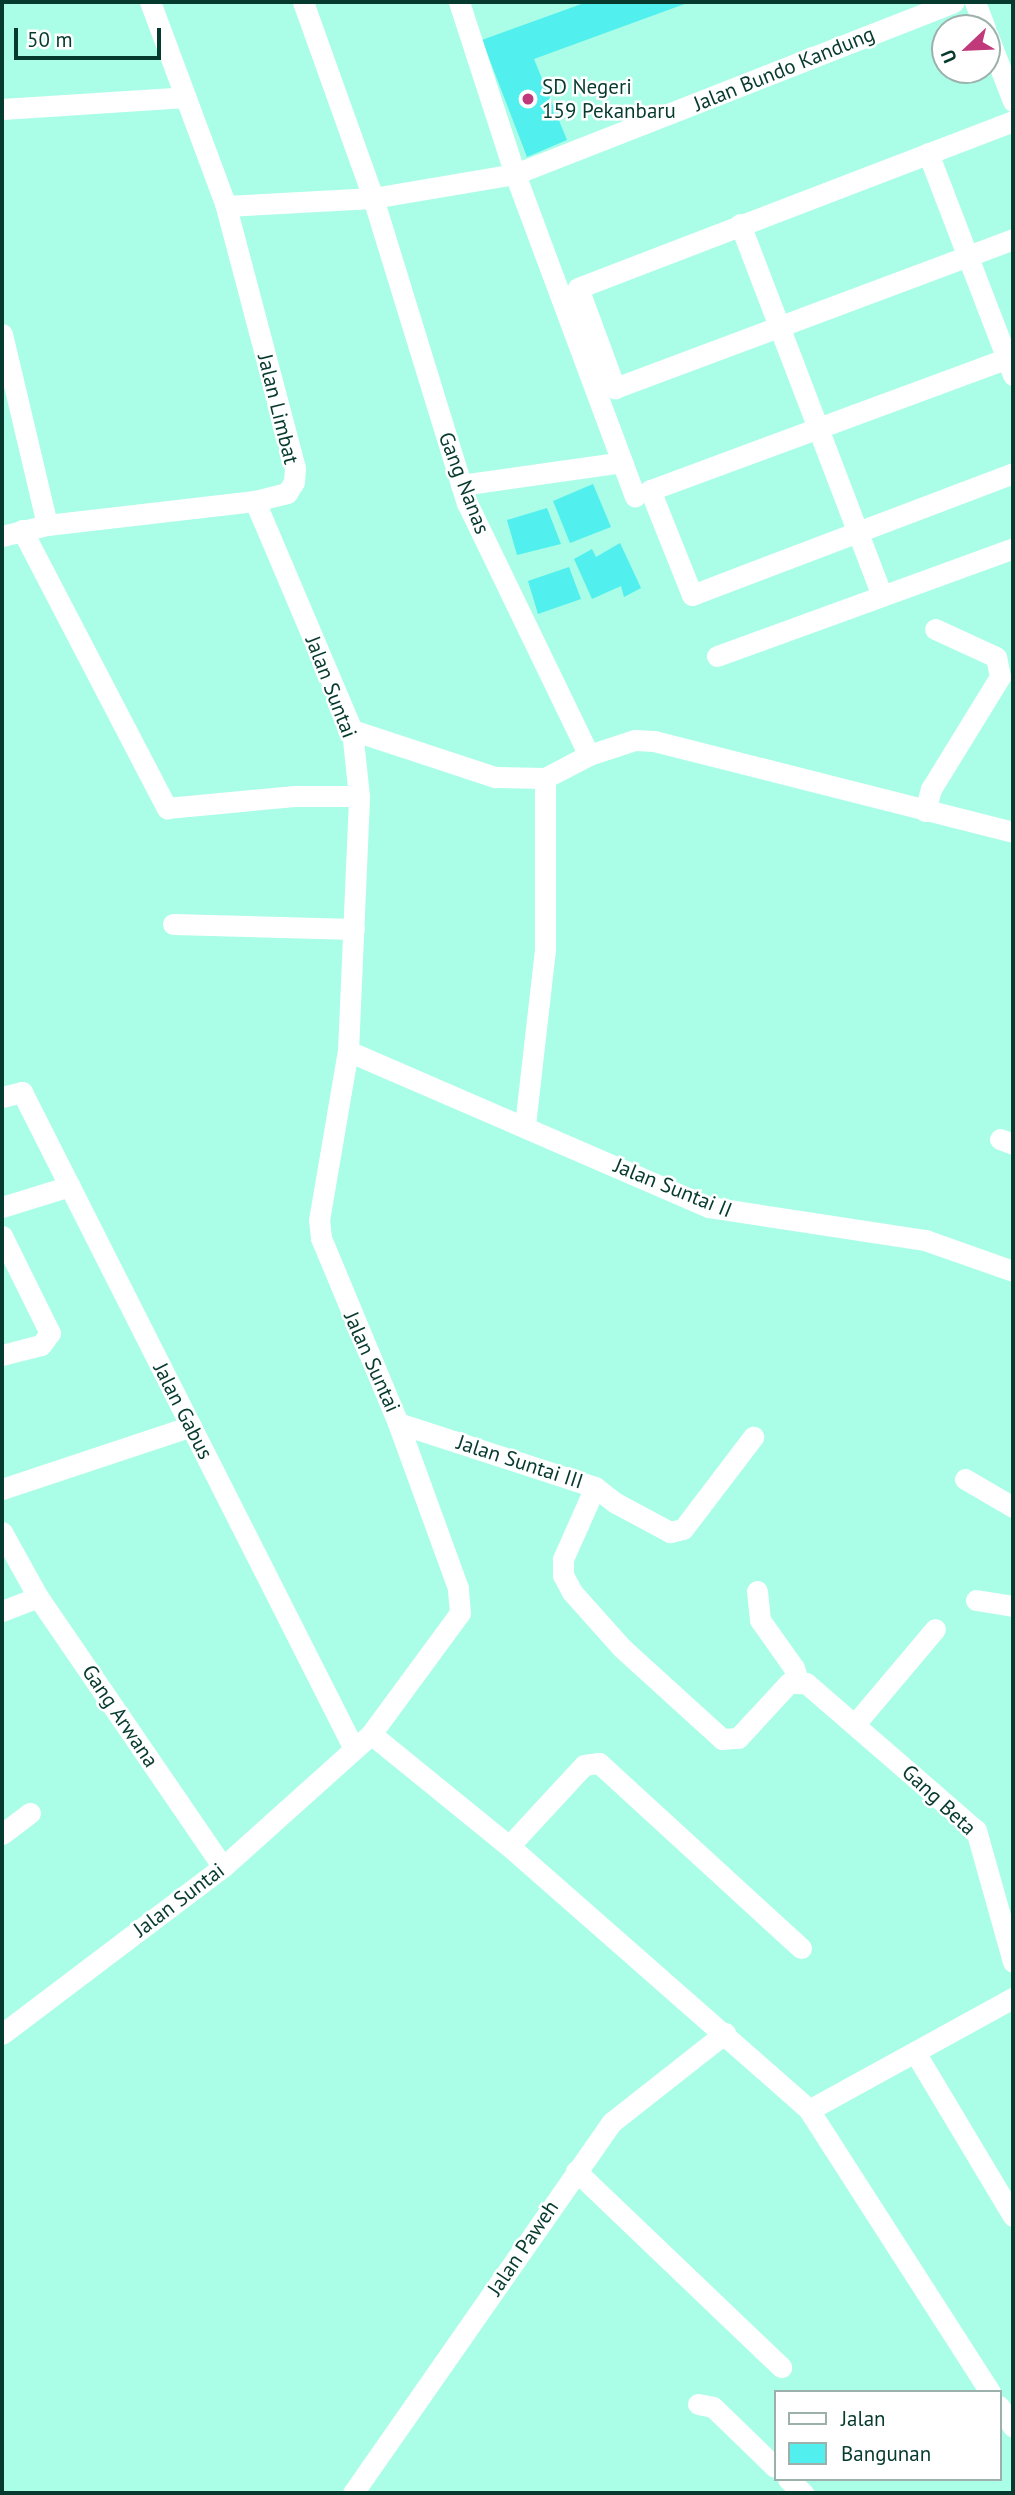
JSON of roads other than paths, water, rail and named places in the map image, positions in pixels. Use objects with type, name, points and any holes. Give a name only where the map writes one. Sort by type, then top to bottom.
[{"type":"street","points":[[150,2],[226,206]]},
{"type":"street","name":"Gang Nanas","points":[[303,2],[373,198],[461,485],[589,755]]},
{"type":"street","points":[[459,2],[515,174],[635,496]]},
{"type":"street","name":"Jalan Bundo Kandung","points":[[226,206],[373,198],[515,174],[953,2]]},
{"type":"street","points":[[1001,70],[1013,101]]},
{"type":"street","points":[[2,109],[186,97]]},
{"type":"street","points":[[1013,121],[578,288],[615,388],[1013,239]]},
{"type":"street","points":[[928,153],[966,256],[1011,363],[816,427],[650,490],[692,595],[1013,473]]},
{"type":"street","name":"Jalan Limbat","points":[[12,533],[47,525],[255,501],[292,489],[295,468],[226,206]]},
{"type":"street","points":[[740,224],[882,595]]},
{"type":"street","points":[[2,334],[47,525]]},
{"type":"street","points":[[461,485],[622,462]]},
{"type":"street","name":"Jalan Suntai","points":[[2,2034],[223,1867],[371,1734],[460,1613],[458,1588],[398,1423],[321,1238],[319,1220],[348,1051],[359,796],[352,730],[255,501]]},
{"type":"street","points":[[12,533],[167,808],[294,796],[359,796]]},
{"type":"street","points":[[717,656],[1013,548]]},
{"type":"street","points":[[925,811],[931,789],[1000,677],[996,657],[935,629]]},
{"type":"street","points":[[352,730],[495,777],[545,778],[589,755],[635,740],[654,741],[1013,832]]},
{"type":"street","points":[[525,1125],[545,950],[545,778]]},
{"type":"street","points":[[173,924],[354,929]]},
{"type":"street","name":"Jalan Suntai II","points":[[348,1051],[525,1125],[709,1207],[925,1240],[1013,1271]]},
{"type":"street","name":"Jalan Gabus","points":[[2,1097],[22,1092],[354,1749]]},
{"type":"street","points":[[2,1206],[70,1186]]},
{"type":"street","points":[[2,1236],[50,1333],[41,1345],[2,1355]]},
{"type":"street","name":"Jalan Suntai III","points":[[398,1423],[594,1487],[614,1502],[677,1532],[753,1437]]},
{"type":"street","points":[[2,1489],[191,1426]]},
{"type":"street","points":[[965,1479],[1013,1507]]},
{"type":"street","points":[[594,1487],[564,1559],[563,1575],[622,1648],[716,1735],[728,1742],[738,1738],[789,1683],[799,1683],[794,1668],[760,1620],[757,1591]]},
{"type":"street","name":"Gang Arwana","points":[[2,1532],[38,1597],[223,1867]]},
{"type":"street","points":[[2,1611],[38,1597]]},
{"type":"street","points":[[976,1600],[1013,1606]]},
{"type":"street","points":[[855,1724],[935,1629]]},
{"type":"street","name":"Gang Beta","points":[[799,1683],[806,1683],[976,1830],[1013,1962]]},
{"type":"street","points":[[371,1734],[509,1846],[809,2110],[989,2390]]},
{"type":"street","points":[[509,1846],[584,1765],[599,1763],[801,1948]]},
{"type":"street","points":[[2,1834],[30,1813]]},
{"type":"street","points":[[809,2110],[916,2054],[1013,1998]]},
{"type":"street","name":"Jalan Paweh","points":[[353,2493],[612,2122],[724,2033]]},
{"type":"street","points":[[916,2054],[1013,2216]]},
{"type":"street","points":[[576,2171],[781,2367]]},
{"type":"street","points":[[698,2404],[713,2407],[774,2466]]},
{"type":"street","points":[[1001,2409],[1013,2427]]},
{"type":"street","points":[[790,2481],[803,2493]]},
{"type":"place","name":"SD Negeri 159 Pekanbaru","points":[[528,99]]}]
